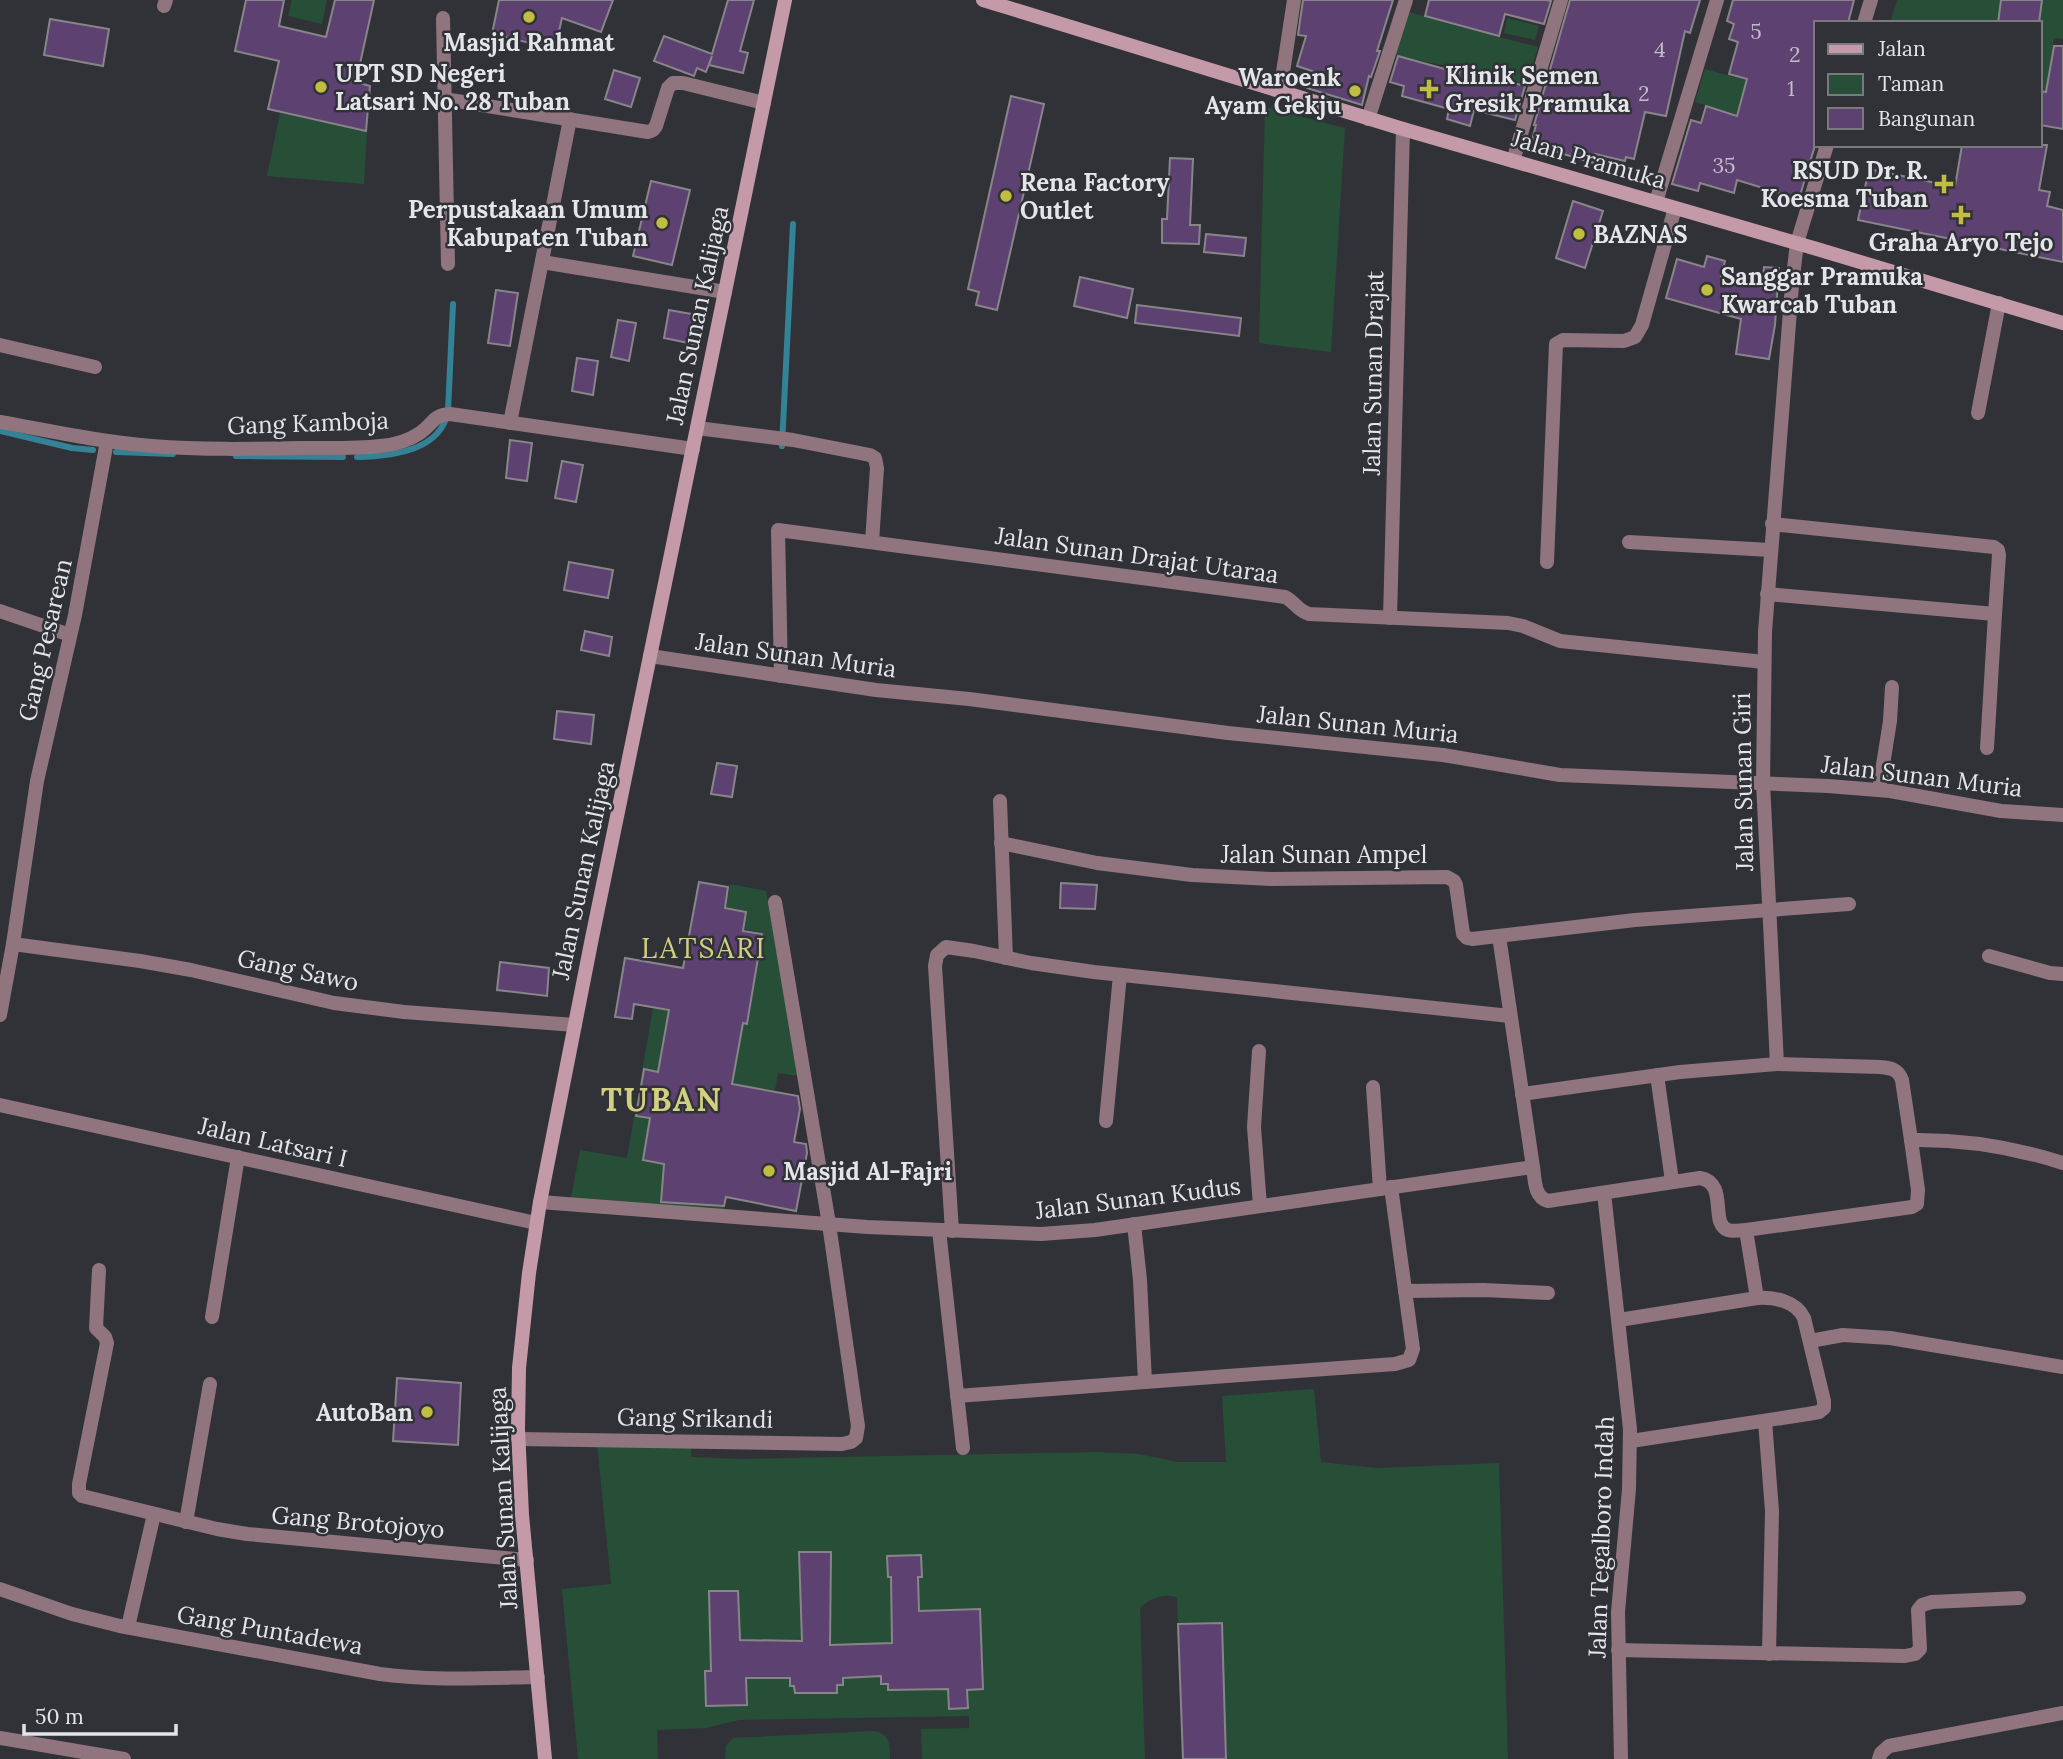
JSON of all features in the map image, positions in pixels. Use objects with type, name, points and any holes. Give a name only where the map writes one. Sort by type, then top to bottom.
[{"type":"main road","name":"Jalan Sunan Kalijaga","points":[[545,1759],[518,1439],[519,1368],[536,1223],[785,0]]},
{"type":"main road","name":"Jalan Pramuka","points":[[982,0],[1368,119],[2063,323]]},
{"type":"street","points":[[1280,92],[1294,0]]},
{"type":"street","points":[[1368,119],[1406,0]]},
{"type":"street","points":[[1513,161],[1561,0]]},
{"type":"street","points":[[1656,202],[1717,0]]},
{"type":"street","points":[[1865,21],[1871,0]]},
{"type":"street","points":[[443,18],[448,264]]},
{"type":"street","points":[[444,99],[646,132],[652,131],[657,123],[669,85],[675,83],[764,103]]},
{"type":"street","points":[[510,423],[570,119]]},
{"type":"street","name":"Jalan Sunan Drajat","points":[[1390,618],[1403,129]]},
{"type":"street","name":"Jalan Sunan Giri","points":[[1777,1064],[1763,783],[1767,594],[1785,348],[1797,243],[1826,147]]},
{"type":"street","points":[[1546,562],[1556,344],[1563,340],[1624,341],[1636,337],[1642,325],[1675,208]]},
{"type":"street","points":[[542,262],[725,292]]},
{"type":"street","points":[[1978,413],[1998,303]]},
{"type":"street","points":[[0,345],[95,367]]},
{"type":"street","name":"Gang Kamboja","points":[[0,422],[150,446],[206,449],[396,444],[413,437],[435,418],[448,415],[693,449]]},
{"type":"street","points":[[697,428],[793,440],[865,453],[874,458],[877,468],[872,542]]},
{"type":"street","name":"Gang Pesarean","points":[[0,1015],[37,781],[88,551],[107,440]]},
{"type":"street","points":[[1772,524],[1994,547],[1998,550],[1987,748]]},
{"type":"street","name":"Jalan Sunan Drajat Utaraa","points":[[781,676],[778,530],[1285,597],[1301,612],[1309,614],[1508,623],[1560,641],[1764,662]]},
{"type":"street","points":[[1629,542],[1770,550]]},
{"type":"street","points":[[1767,594],[1995,614]]},
{"type":"street","points":[[0,611],[70,635]]},
{"type":"street","name":"Jalan Sunan Muria","points":[[650,656],[876,690],[969,699],[1228,733],[1453,756],[1560,775],[1879,790],[1984,809],[2063,815]]},
{"type":"street","points":[[1879,790],[1890,721],[1892,687]]},
{"type":"street","points":[[1000,801],[1006,958]]},
{"type":"street","name":"Jalan Sunan Ampel","points":[[1001,843],[1124,867],[1192,875],[1258,878],[1447,877],[1457,885],[1466,937],[1478,939],[1649,919],[1849,904]]},
{"type":"street","points":[[775,902],[829,1224]]},
{"type":"street","points":[[1499,936],[1510,1016],[1533,1167],[1538,1193],[1544,1200],[1554,1202],[1671,1181],[1707,1180],[1714,1187],[1723,1226],[1730,1231],[1912,1207],[1917,1204],[1918,1190],[1911,1140],[1902,1080],[1898,1072],[1880,1067],[1777,1064],[1725,1067],[1522,1094]]},
{"type":"street","name":"Gang Sawo","points":[[13,943],[191,970],[311,999],[367,1008],[575,1025]]},
{"type":"street","points":[[962,1448],[946,1230],[935,960],[939,951],[949,947],[1041,965],[1120,975],[1510,1016]]},
{"type":"street","points":[[1990,956],[2050,973],[2063,974]]},
{"type":"street","points":[[1106,1121],[1120,975]]},
{"type":"street","points":[[1259,1051],[1254,1127],[1260,1206]]},
{"type":"street","points":[[1657,1075],[1671,1181]]},
{"type":"street","points":[[957,1396],[1406,1361],[1411,1357],[1413,1349],[1386,1188],[1373,1087]]},
{"type":"street","name":"Jalan Latsari I","points":[[0,1105],[536,1223]]},
{"type":"street","points":[[1911,1140],[1937,1139],[1990,1145],[2063,1163]]},
{"type":"street","points":[[212,1317],[238,1157]]},
{"type":"street","name":"Jalan Sunan Kudus","points":[[540,1202],[829,1224],[1055,1234],[1533,1167]]},
{"type":"street","name":"Jalan Tegalboro Indah","points":[[1604,1193],[1630,1441],[1629,1489],[1618,1612],[1621,1759]]},
{"type":"street","name":"Gang Srikandi","points":[[518,1439],[848,1443],[856,1438],[858,1426],[829,1224]]},
{"type":"street","points":[[1134,1224],[1145,1382]]},
{"type":"street","points":[[1746,1230],[1757,1298]]},
{"type":"street","name":"Gang Brotojoyo","points":[[99,1270],[96,1328],[107,1343],[78,1490],[82,1496],[217,1529],[258,1535],[527,1560]]},
{"type":"street","points":[[1405,1291],[1548,1293]]},
{"type":"street","points":[[1619,1320],[1757,1298],[1779,1300],[1800,1310],[1804,1318],[1824,1396],[1824,1408],[1816,1412],[1630,1441]]},
{"type":"street","points":[[1810,1341],[1843,1335],[1890,1339],[2063,1367]]},
{"type":"street","points":[[186,1522],[210,1384]]},
{"type":"street","points":[[1765,1421],[1772,1511],[1769,1654]]},
{"type":"street","points":[[128,1627],[154,1514]]},
{"type":"street","name":"Gang Puntadewa","points":[[0,1589],[72,1614],[128,1627],[402,1677],[538,1677]]},
{"type":"street","points":[[1618,1650],[1911,1655],[1918,1651],[1921,1644],[1918,1614],[1922,1605],[1932,1602],[2019,1598]]},
{"type":"street","points":[[1879,1759],[1883,1750],[1896,1744],[2063,1713]]},
{"type":"street","points":[[0,1738],[124,1759]]},
{"type":"green space","points":[[292,0],[327,0],[322,24],[288,16]]},
{"type":"green space","points":[[1897,0],[2063,0],[2063,39],[2054,38],[2046,90],[2042,89],[2042,21],[1891,21]]},
{"type":"green space","points":[[1406,11],[1538,47],[1526,86],[1459,67],[1392,54]]},
{"type":"green space","points":[[1507,18],[1539,26],[1535,40],[1504,33]]},
{"type":"green space","points":[[1705,69],[1766,86],[1763,97],[1743,91],[1736,114],[1695,102]]},
{"type":"green space","points":[[1265,107],[1345,128],[1331,352],[1259,343]]},
{"type":"green space","points":[[280,113],[367,132],[364,184],[267,176]]},
{"type":"green space","points":[[730,884],[766,891],[799,1076],[778,1073],[775,1090],[747,1086],[724,1210],[571,1198],[580,1150],[627,1158],[653,1008],[748,1025],[763,933],[745,929],[747,911],[726,907]]},
{"type":"green space","points":[[1314,1389],[1321,1462],[1377,1468],[1499,1463],[1508,1759],[1227,1759],[1222,1622],[1178,1623],[1176,1597],[1161,1596],[1140,1608],[1145,1759],[922,1759],[921,1729],[969,1728],[969,1716],[739,1720],[706,1728],[657,1730],[658,1759],[578,1759],[562,1589],[611,1584],[597,1444],[691,1445],[691,1457],[741,1459],[1098,1452],[1139,1454],[1177,1462],[1226,1462],[1222,1396]]},
{"type":"green space","points":[[874,1731],[886,1737],[890,1759],[725,1759],[726,1746],[733,1738]]},
{"type":"building","points":[[246,0],[284,0],[279,26],[326,37],[335,0],[374,0],[356,82],[370,86],[366,131],[268,109],[279,61],[235,51]]},
{"type":"building","name":"Masjid Rahmat","points":[[499,0],[613,0],[601,32],[562,18],[555,49],[492,34]]},
{"type":"building","points":[[728,0],[754,0],[740,51],[748,53],[743,73],[709,65],[712,56],[706,72],[697,68],[694,76],[654,61],[664,36],[712,54]]},
{"type":"building","points":[[1303,0],[1393,0],[1362,105],[1307,88],[1312,71],[1297,66],[1306,36],[1298,35]]},
{"type":"building","points":[[1429,0],[1551,1],[1544,24],[1505,14],[1499,36],[1425,16]]},
{"type":"building","points":[[1570,0],[1700,0],[1690,33],[1685,31],[1666,116],[1645,112],[1634,159],[1626,157],[1625,161],[1595,154],[1593,163],[1547,149],[1548,145],[1532,140]]},
{"type":"building","points":[[1733,0],[1854,0],[1849,21],[1814,21],[1815,147],[1799,199],[1737,180],[1734,193],[1700,183],[1698,191],[1672,184],[1691,120],[1701,123],[1706,106],[1737,116],[1747,79],[1729,74],[1738,42],[1729,39],[1734,24],[1727,21]]},
{"type":"building","points":[[2001,0],[2042,0],[2039,21],[1998,21]]},
{"type":"building","points":[[50,19],[109,29],[103,66],[44,55]]},
{"type":"building","points":[[2054,46],[2063,46],[2063,129],[2042,125],[2042,91],[2046,92]]},
{"type":"building","points":[[1398,56],[1459,73],[1460,69],[1525,86],[1515,120],[1474,110],[1470,126],[1447,119],[1449,109],[1402,96],[1404,86],[1390,82]]},
{"type":"building","points":[[614,70],[640,78],[631,107],[605,99]]},
{"type":"building","name":"Rena Factory Outlet","points":[[1011,96],[1044,104],[997,310],[976,305],[979,292],[968,289]]},
{"type":"building","name":"Graha Aryo Tejo","points":[[2047,145],[2039,190],[2050,192],[2047,206],[2063,210],[2063,262],[1858,220],[1869,169],[1955,187],[1962,147]]},
{"type":"building","points":[[1170,158],[1193,159],[1190,225],[1200,225],[1199,244],[1162,243],[1162,219],[1167,219]]},
{"type":"building","name":"Perpustakaan Umum Kabupaten Tuban","points":[[651,181],[690,190],[672,265],[633,256]]},
{"type":"building","name":"BAZNAS","points":[[1573,201],[1603,211],[1585,268],[1556,258]]},
{"type":"building","points":[[1206,234],[1246,238],[1244,256],[1204,252]]},
{"type":"building","points":[[1707,256],[1725,261],[1721,276],[1762,287],[1764,267],[1779,268],[1775,325],[1769,359],[1736,354],[1741,319],[1666,298],[1677,259],[1704,267]]},
{"type":"building","points":[[1080,277],[1133,289],[1127,318],[1074,306]]},
{"type":"building","points":[[496,290],[518,293],[510,346],[488,343]]},
{"type":"building","points":[[1137,305],[1241,318],[1239,336],[1135,323]]},
{"type":"building","points":[[669,310],[703,316],[698,345],[664,338]]},
{"type":"building","points":[[618,320],[636,323],[629,361],[611,357]]},
{"type":"building","points":[[577,358],[598,361],[593,395],[572,391]]},
{"type":"building","points":[[510,440],[532,443],[527,481],[506,478]]},
{"type":"building","points":[[562,461],[583,465],[576,502],[555,498]]},
{"type":"building","points":[[569,562],[613,570],[608,598],[564,590]]},
{"type":"building","points":[[585,631],[612,637],[609,656],[581,650]]},
{"type":"building","points":[[557,711],[594,715],[591,744],[554,739]]},
{"type":"building","points":[[717,763],[737,766],[732,797],[711,794]]},
{"type":"building","points":[[699,882],[728,887],[725,908],[746,912],[743,931],[762,934],[747,1024],[743,1023],[732,1084],[798,1096],[800,1109],[794,1142],[806,1144],[807,1153],[796,1211],[726,1197],[724,1206],[661,1202],[664,1164],[643,1160],[650,1118],[636,1116],[644,1069],[658,1072],[669,1010],[634,1004],[632,1019],[615,1017],[625,958],[683,968]]},
{"type":"building","points":[[1061,883],[1097,885],[1095,909],[1060,908]]},
{"type":"building","points":[[500,962],[549,968],[547,996],[497,990]]},
{"type":"building","name":"AutoBan","points":[[397,1378],[461,1383],[458,1445],[393,1441]]},
{"type":"building","points":[[799,1552],[831,1552],[830,1645],[892,1643],[891,1577],[888,1577],[887,1556],[921,1555],[922,1577],[918,1577],[919,1611],[980,1609],[983,1689],[967,1690],[968,1708],[949,1709],[948,1689],[888,1690],[888,1684],[881,1684],[881,1676],[843,1678],[843,1685],[837,1685],[837,1693],[795,1693],[794,1686],[790,1686],[790,1678],[746,1678],[747,1705],[706,1706],[705,1671],[711,1671],[709,1591],[738,1591],[740,1640],[802,1641]]},
{"type":"building","points":[[1222,1623],[1226,1759],[1183,1759],[1178,1624]]},
{"type":"waterway","points":[[782,446],[793,224]]},
{"type":"waterway","points":[[357,457],[413,449],[436,435],[444,424],[448,411],[453,304]]},
{"type":"waterway","points":[[0,431],[72,448],[93,450]]},
{"type":"waterway","points":[[116,452],[173,454]]},
{"type":"waterway","points":[[236,456],[343,457]]},
{"type":"place","name":"Masjid Rahmat","points":[[529,17]]},
{"type":"place","name":"UPT SD Negeri Latsari No. 28 Tuban","points":[[321,87]]},
{"type":"place","name":"Klinik Semen Gresik Pramuka","points":[[1429,89]]},
{"type":"place","name":"Waroenk Ayam Gekju","points":[[1355,91]]},
{"type":"place","name":"RSUD Dr. R. Koesma Tuban","points":[[1944,184]]},
{"type":"place","name":"Rena Factory Outlet","points":[[1006,196]]},
{"type":"place","name":"Graha Aryo Tejo","points":[[1961,215]]},
{"type":"place","name":"Perpustakaan Umum Kabupaten Tuban","points":[[662,223]]},
{"type":"place","name":"BAZNAS","points":[[1579,234]]},
{"type":"place","name":"Sanggar Pramuka Kwarcab Tuban","points":[[1707,290]]},
{"type":"place","name":"Masjid Al-Fajri","points":[[769,1171]]},
{"type":"place","name":"AutoBan","points":[[427,1412]]},
{"type":"district","name":"LATSARI","points":[[704,948]]},
{"type":"district","name":"TUBAN","points":[[662,1099]]}]
